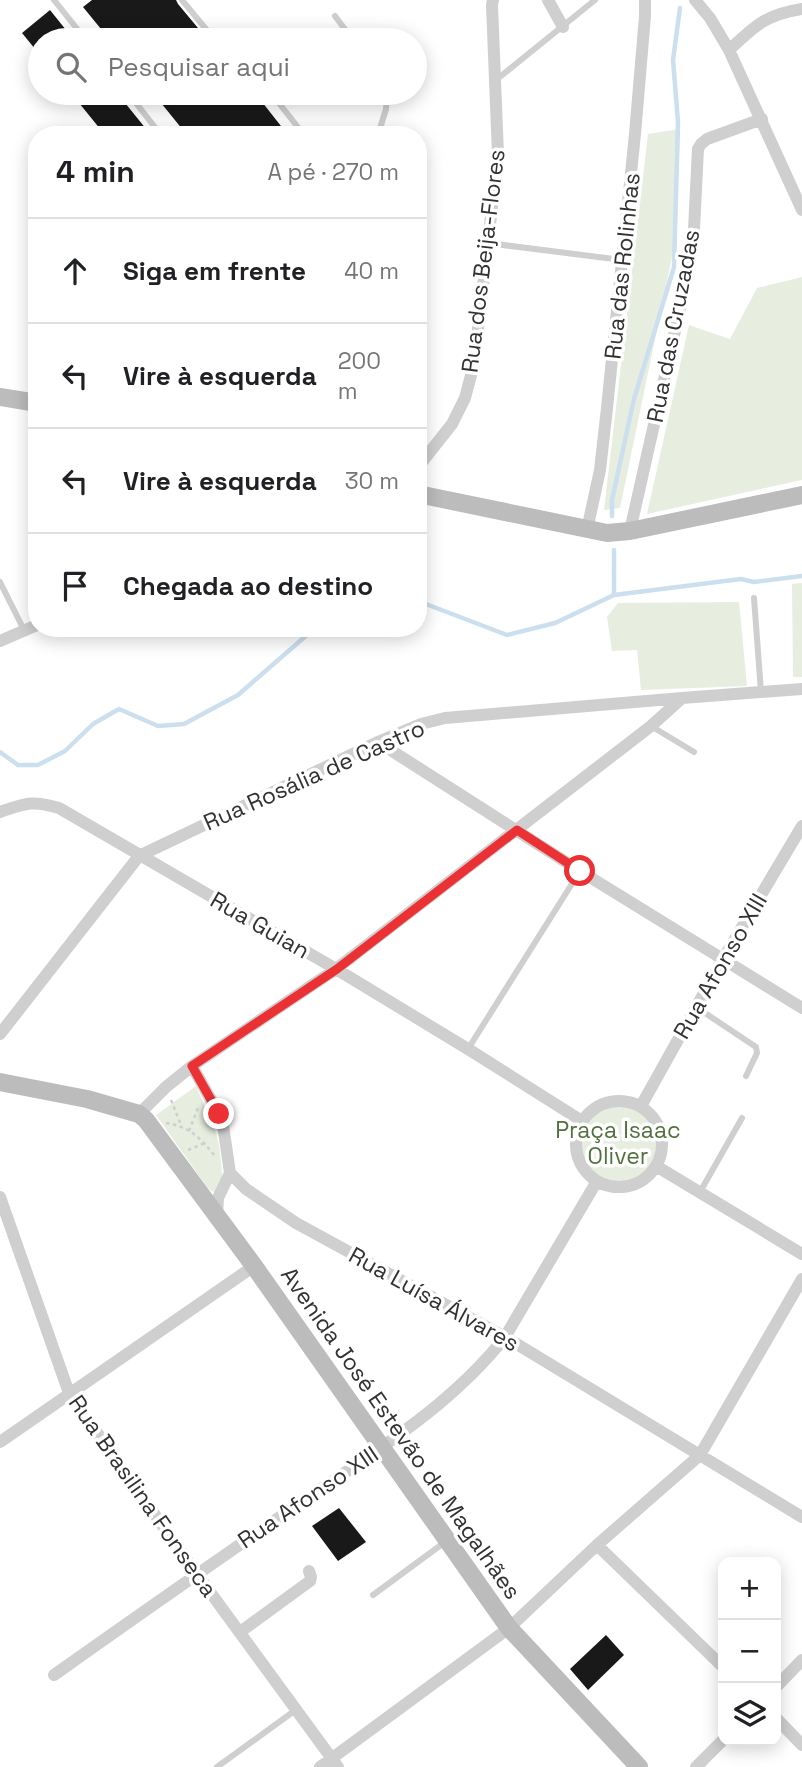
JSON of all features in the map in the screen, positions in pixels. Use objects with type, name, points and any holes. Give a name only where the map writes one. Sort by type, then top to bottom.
[{"type":"street","name":"Rua dos Beija-Flores","points":[[427,454],[452,424],[465,398],[474,364],[498,155],[493,0]]},
{"type":"street","points":[[548,0],[563,27]]},
{"type":"street","name":"Rua das Rolinhas","points":[[587,530],[600,470],[635,134],[645,0]]},
{"type":"street","points":[[695,0],[710,18],[729,50],[802,211]]},
{"type":"street","points":[[729,50],[759,23],[781,12],[802,9]]},
{"type":"street","name":"Rua das Cruzadas","points":[[630,531],[691,260],[698,149],[707,139],[762,119]]},
{"type":"street","points":[[0,397],[28,402]]},
{"type":"street","points":[[427,496],[607,533],[630,531],[802,495]]},
{"type":"street","points":[[0,641],[28,629]]},
{"type":"street","name":"Rua Rosália de Castro","points":[[0,1034],[139,856],[378,742],[421,724],[445,719],[802,689]]},
{"type":"street","points":[[0,1082],[87,1099],[142,1117],[166,1087],[192,1066],[337,969],[651,726],[682,698]]},
{"type":"street","points":[[378,742],[802,1008]]},
{"type":"street","name":"Rua Guian","points":[[0,812],[23,804],[41,803],[59,808],[337,969],[582,1121]]},
{"type":"street","name":"Rua Afonso XIII","points":[[641,1106],[723,959],[802,826]]},
{"type":"street","points":[[192,1066],[223,1125],[230,1173],[218,1198],[217,1217]]},
{"type":"street","points":[[629,1101],[641,1106],[652,1115],[659,1126],[661,1153],[656,1166],[636,1184],[609,1186],[597,1181],[586,1172],[579,1161],[576,1147],[582,1121],[602,1104],[629,1101]]},
{"type":"street","name":"Avenida José Estevão de Magalhães","points":[[142,1117],[254,1266],[509,1628],[639,1767]]},
{"type":"street","points":[[656,1166],[802,1254]]},
{"type":"street","name":"Rua Luísa Álvares","points":[[230,1173],[246,1189],[296,1223],[505,1337],[802,1517]]},
{"type":"street","name":"Rua Afonso XIII","points":[[54,1675],[381,1447],[461,1384],[505,1337],[597,1181]]},
{"type":"street","name":"Rua Brasilina Fonseca","points":[[0,1201],[69,1393],[335,1762]]},
{"type":"street","points":[[0,1442],[254,1266]]},
{"type":"street","points":[[320,1767],[335,1762],[509,1628],[597,1545],[699,1455],[802,1279]]},
{"type":"street","points":[[597,1545],[718,1662]]},
{"type":"street","points":[[240,1633],[310,1581],[309,1571]]},
{"type":"street","points":[[780,1683],[802,1660]]},
{"type":"street","points":[[781,1723],[802,1745]]},
{"type":"street","points":[[696,1767],[718,1745]]},
{"type":"lane","points":[[54,0],[76,28]]},
{"type":"lane","points":[[183,0],[205,28]]},
{"type":"lane","points":[[494,82],[595,0]]},
{"type":"lane","points":[[335,16],[344,28]]},
{"type":"lane","points":[[137,105],[154,126]]},
{"type":"lane","points":[[280,105],[296,126]]},
{"type":"lane","points":[[380,126],[386,105]]},
{"type":"lane","points":[[487,243],[622,260]]},
{"type":"lane","points":[[0,582],[17,615],[28,625]]},
{"type":"lane","points":[[754,598],[761,692]]},
{"type":"lane","points":[[651,726],[694,752]]},
{"type":"lane","points":[[468,1049],[580,871]]},
{"type":"lane","points":[[696,1007],[756,1047],[757,1053],[746,1076]]},
{"type":"lane","points":[[700,1192],[743,1118]]},
{"type":"lane","points":[[373,1595],[446,1541]]},
{"type":"lane","points":[[217,1767],[297,1709]]},
{"type":"path","points":[[166,1087],[181,1125]]},
{"type":"path","points":[[189,1131],[205,1090]]},
{"type":"path","points":[[142,1117],[181,1125],[205,1143],[230,1173]]},
{"type":"green space","points":[[680,129],[676,238],[620,508],[604,510],[648,134]]},
{"type":"green space","points":[[802,277],[802,480],[647,514],[689,325],[730,339],[757,288]]},
{"type":"green space","points":[[802,583],[802,677],[793,677],[792,584]]},
{"type":"green space","points":[[739,602],[747,686],[641,690],[637,650],[612,651],[607,617],[618,603]]},
{"type":"green space","points":[[196,1086],[219,1144],[223,1181],[215,1192],[207,1187],[156,1115]]},
{"type":"green space","name":"Praça Isaac Oliver","points":[[618,1104],[633,1107],[650,1121],[657,1143],[654,1158],[640,1175],[618,1182],[603,1179],[586,1165],[579,1143],[582,1128],[596,1111]]},
{"type":"building","points":[[92,0],[176,0],[198,28],[100,28],[83,7]]},
{"type":"building","points":[[50,10],[64,28],[28,28]]},
{"type":"building","points":[[28,28],[28,40],[22,33]]},
{"type":"building","points":[[81,105],[127,105],[144,126],[98,126]]},
{"type":"building","points":[[163,105],[264,105],[281,126],[180,126]]},
{"type":"building","points":[[339,1508],[366,1542],[338,1561],[312,1526]]},
{"type":"building","points":[[606,1635],[624,1655],[588,1690],[570,1669]]},
{"type":"waterway","points":[[612,516],[612,500],[634,399],[674,267],[678,122],[673,60],[680,8]]},
{"type":"waterway","points":[[614,550],[614,595]]},
{"type":"waterway","points":[[427,604],[507,635],[555,623],[614,595],[741,579],[754,582],[802,576]]},
{"type":"waterway","points":[[0,752],[18,765],[38,765],[65,751],[93,724],[119,709],[158,726],[184,724],[238,695],[305,637]]},
{"type":"route","points":[[219,1114],[192,1066],[337,969],[517,830],[580,871]]}]
